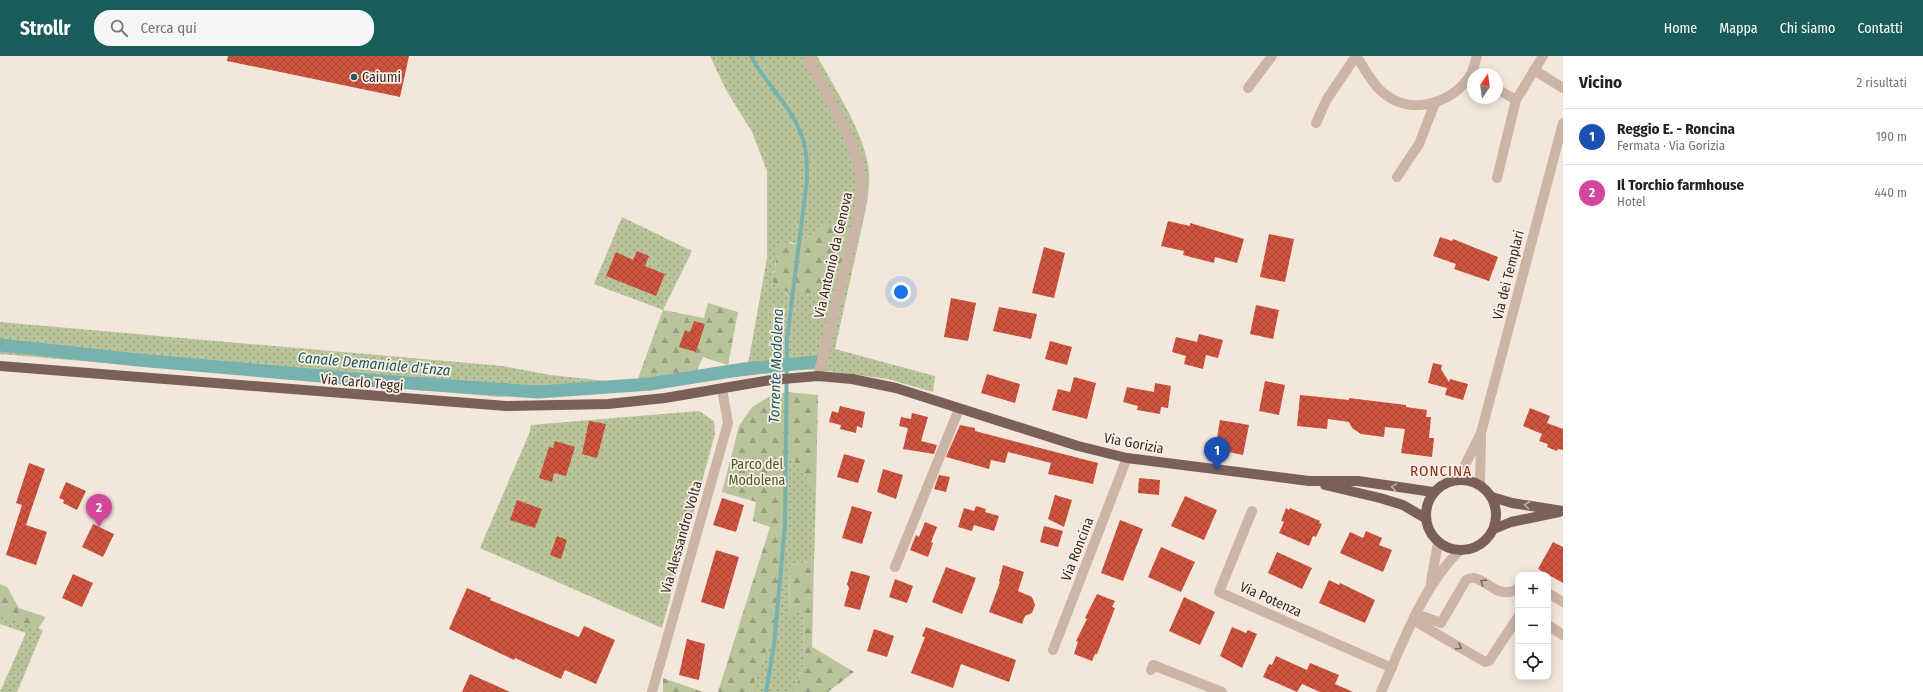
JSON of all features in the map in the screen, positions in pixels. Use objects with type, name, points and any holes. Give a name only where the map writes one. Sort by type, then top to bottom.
[{"type":"main road","name":"Via Carlo Teggi","points":[[0,366],[506,406],[608,404],[665,398],[722,389]]},
{"type":"main road","name":"Via Gorizia","points":[[722,389],[771,380],[808,376],[852,379],[896,388],[1078,446],[1128,458],[1309,481]]},
{"type":"main road","points":[[1494,530],[1496,513],[1492,497],[1480,484],[1469,480],[1458,479],[1444,483],[1433,492],[1426,504],[1425,518],[1431,535],[1438,543],[1448,549],[1459,551],[1474,548],[1484,542],[1494,530],[1511,522],[1563,511]]},
{"type":"main road","points":[[1309,481],[1358,481],[1433,492]]},
{"type":"main road","points":[[1309,481],[1402,505],[1425,518]]},
{"type":"main road","points":[[1492,497],[1512,503],[1563,511]]},
{"type":"street","name":"Via Antonio da Genova","points":[[807,56],[855,148],[861,170],[862,185],[862,205],[818,376]]},
{"type":"street","points":[[1248,88],[1272,56]]},
{"type":"street","points":[[1316,123],[1327,99],[1356,56],[1377,87],[1387,96],[1417,106],[1435,103],[1454,94],[1467,80]]},
{"type":"street","points":[[1474,68],[1477,56]]},
{"type":"street","points":[[1497,178],[1516,100],[1543,56]]},
{"type":"street","points":[[1534,70],[1563,88]]},
{"type":"street","points":[[1503,92],[1516,100]]},
{"type":"street","points":[[1397,177],[1419,144],[1435,103]]},
{"type":"street","name":"Via dei Templari","points":[[1481,433],[1563,123]]},
{"type":"street","name":"Via Alessandro Volta","points":[[652,692],[728,423],[722,389]]},
{"type":"street","points":[[895,567],[959,409]]},
{"type":"street","points":[[1458,479],[1481,433]]},
{"type":"street","points":[[1480,484],[1481,433]]},
{"type":"street","name":"Via Roncina","points":[[1053,650],[1128,458]]},
{"type":"street","name":"Via Potenza","points":[[1252,511],[1219,592],[1392,668]]},
{"type":"street","points":[[1430,586],[1438,543]]},
{"type":"street","points":[[1381,692],[1414,617],[1430,586],[1445,564],[1459,551]]},
{"type":"street","points":[[1436,633],[1466,580],[1471,577],[1476,578],[1502,593],[1511,593],[1515,591]]},
{"type":"street","points":[[1551,595],[1563,602]]},
{"type":"street","points":[[1414,617],[1441,623]]},
{"type":"street","points":[[1414,617],[1436,633],[1485,662],[1489,661],[1515,622]]},
{"type":"street","points":[[1551,627],[1563,634]]},
{"type":"street","points":[[1151,670],[1153,665],[1222,692]]},
{"type":"green space","points":[[710,56],[817,56],[854,124],[865,152],[869,171],[869,191],[867,204],[835,349],[935,376],[933,392],[888,379],[820,370],[799,369],[746,376],[500,397],[0,354],[0,322],[503,366],[550,375],[636,384],[744,369],[749,359],[767,258],[767,171],[752,132],[726,90]],"holes":[[[823,226],[848,259],[840,264],[772,273],[776,268],[775,261],[790,242],[799,244]]]},
{"type":"green space","points":[[622,217],[692,251],[663,310],[594,284]]},
{"type":"green space","points":[[833,222],[844,225],[854,235],[848,259],[838,267],[823,284],[807,294],[787,292],[777,287],[772,278],[776,268],[776,254],[782,243],[799,244],[823,226]]},
{"type":"green space","points":[[708,303],[738,312],[728,365],[703,357],[694,377],[636,384],[663,310],[704,318]]},
{"type":"green space","name":"Parco del Modolena","points":[[787,392],[818,395],[816,491],[787,452],[786,432],[785,525],[775,631],[753,684],[754,692],[718,692],[770,527],[753,521],[756,502],[722,492],[739,426],[752,407],[770,396]]},
{"type":"green space","points":[[699,411],[714,421],[715,434],[662,628],[480,548],[529,434],[531,425]]},
{"type":"green space","points":[[787,452],[816,491],[814,561],[790,565],[789,615],[803,610],[804,663],[794,692],[754,692],[753,684],[775,631],[785,525]]},
{"type":"green space","points":[[814,561],[812,647],[854,672],[828,692],[794,692],[804,663],[803,610],[789,616],[790,565]]},
{"type":"green space","points":[[0,584],[7,587],[19,608],[46,617],[38,629],[0,615]]},
{"type":"green space","points":[[0,615],[43,630],[17,692],[0,692],[26,633],[0,624]]},
{"type":"green space","points":[[663,678],[703,692],[663,692]]},
{"type":"building","name":"Caiumi","points":[[228,56],[409,56],[400,97],[227,61]]},
{"type":"building","points":[[1168,221],[1190,226],[1190,223],[1244,239],[1237,263],[1215,257],[1214,263],[1183,255],[1184,251],[1161,246]]},
{"type":"building","points":[[1269,234],[1294,239],[1285,282],[1260,277]]},
{"type":"building","points":[[1440,237],[1452,241],[1453,239],[1498,257],[1489,281],[1454,269],[1456,264],[1433,256]]},
{"type":"building","points":[[1044,247],[1065,253],[1054,298],[1032,293]]},
{"type":"building","points":[[637,251],[649,256],[645,266],[665,274],[656,296],[606,276],[616,252],[633,260]]},
{"type":"building","points":[[951,298],[976,303],[968,341],[944,337]]},
{"type":"building","points":[[1256,305],[1279,310],[1273,339],[1250,334]]},
{"type":"building","points":[[999,307],[1037,314],[1031,339],[993,331]]},
{"type":"building","points":[[694,321],[705,324],[696,352],[679,347],[685,330],[690,332]]},
{"type":"building","points":[[1199,334],[1223,340],[1218,358],[1206,355],[1203,369],[1184,364],[1186,356],[1172,352],[1176,337],[1197,342]]},
{"type":"building","points":[[1050,341],[1072,347],[1067,365],[1045,359]]},
{"type":"building","points":[[1433,363],[1442,365],[1441,369],[1449,382],[1450,379],[1468,384],[1463,400],[1445,395],[1447,388],[1428,383]]},
{"type":"building","points":[[987,374],[1020,384],[1015,403],[981,393]]},
{"type":"building","points":[[1074,377],[1096,383],[1087,419],[1052,410],[1058,389],[1070,392]]},
{"type":"building","points":[[1265,381],[1285,385],[1279,415],[1259,411]]},
{"type":"building","points":[[1155,383],[1171,386],[1168,408],[1161,407],[1160,414],[1137,410],[1138,406],[1123,402],[1127,387],[1154,392]]},
{"type":"building","points":[[1300,395],[1349,400],[1349,398],[1406,405],[1406,407],[1427,410],[1426,417],[1431,417],[1429,438],[1434,438],[1432,457],[1401,453],[1405,429],[1385,427],[1384,437],[1361,434],[1352,428],[1349,422],[1328,419],[1327,429],[1297,426]]},
{"type":"building","points":[[840,406],[865,412],[862,428],[857,426],[856,433],[840,429],[841,425],[829,422],[832,411],[838,413]]},
{"type":"building","points":[[1530,408],[1550,416],[1547,423],[1563,429],[1563,450],[1558,449],[1557,451],[1547,447],[1548,444],[1539,441],[1542,434],[1523,426]]},
{"type":"building","points":[[912,413],[928,417],[921,441],[937,445],[934,454],[903,449],[908,428],[899,426],[901,417],[911,419]]},
{"type":"building","points":[[1220,420],[1249,425],[1243,455],[1215,449]]},
{"type":"building","points":[[589,421],[606,424],[597,458],[582,454]]},
{"type":"building","points":[[960,425],[975,428],[975,431],[1098,463],[1093,484],[1048,474],[1051,463],[1008,452],[1005,463],[991,460],[989,469],[946,457]]},
{"type":"building","points":[[555,441],[575,447],[566,476],[554,473],[552,482],[539,478],[549,447],[553,448]]},
{"type":"building","points":[[844,454],[865,460],[858,483],[837,477]]},
{"type":"building","points":[[29,463],[45,469],[26,525],[47,532],[36,565],[6,555],[22,505],[16,503]]},
{"type":"building","points":[[883,469],[903,475],[896,499],[877,492]]},
{"type":"building","points":[[939,475],[950,477],[946,492],[934,489]]},
{"type":"building","points":[[1139,478],[1160,480],[1159,495],[1138,493]]},
{"type":"building","points":[[66,482],[86,491],[77,510],[63,503],[64,500],[59,498]]},
{"type":"building","points":[[1055,495],[1072,500],[1064,527],[1048,519]]},
{"type":"building","points":[[1185,496],[1217,510],[1204,540],[1171,526]]},
{"type":"building","points":[[722,498],[744,505],[736,532],[713,525]]},
{"type":"building","points":[[517,500],[542,509],[535,528],[510,520]]},
{"type":"building","points":[[852,506],[872,512],[862,544],[842,538]]},
{"type":"building","points":[[976,506],[986,509],[985,512],[999,516],[994,531],[974,525],[972,531],[958,527],[964,508],[974,511]]},
{"type":"building","points":[[1286,508],[1289,510],[1290,508],[1320,521],[1319,523],[1322,524],[1316,537],[1313,536],[1309,546],[1279,533],[1284,522],[1281,521]]},
{"type":"building","points":[[1120,520],[1143,529],[1123,581],[1101,573]]},
{"type":"building","points":[[925,522],[937,527],[931,542],[933,543],[928,557],[910,550],[916,535],[919,537]]},
{"type":"building","points":[[93,524],[114,534],[103,557],[82,547]]},
{"type":"building","points":[[1044,526],[1063,531],[1058,547],[1040,542]]},
{"type":"building","points":[[1366,531],[1382,538],[1379,545],[1392,550],[1383,572],[1340,553],[1350,532],[1363,538]]},
{"type":"building","points":[[557,536],[567,540],[561,559],[550,555]]},
{"type":"building","points":[[1553,542],[1563,547],[1563,583],[1551,576],[1551,572],[1543,572],[1538,569]]},
{"type":"building","points":[[1161,547],[1195,562],[1181,592],[1148,577]]},
{"type":"building","points":[[716,550],[739,557],[724,609],[701,602]]},
{"type":"building","points":[[1277,552],[1312,568],[1302,589],[1268,573]]},
{"type":"building","points":[[1003,565],[1024,572],[1018,591],[1032,597],[1035,605],[1032,613],[1025,616],[1022,624],[989,612],[1000,582]]},
{"type":"building","points":[[946,567],[976,578],[962,614],[932,602]]},
{"type":"building","points":[[851,571],[870,576],[860,610],[844,606],[849,588],[847,584]]},
{"type":"building","points":[[73,574],[93,583],[82,607],[62,598]]},
{"type":"building","points":[[895,579],[913,586],[907,603],[889,597]]},
{"type":"building","points":[[1329,580],[1339,585],[1340,583],[1375,600],[1365,623],[1319,603]]},
{"type":"building","points":[[467,588],[491,598],[490,600],[579,637],[584,626],[615,640],[596,684],[565,670],[561,679],[515,658],[514,660],[449,629]]},
{"type":"building","points":[[1097,594],[1115,601],[1112,607],[1115,608],[1097,654],[1095,654],[1092,661],[1074,654],[1078,642],[1076,641]]},
{"type":"building","points":[[1184,597],[1215,612],[1200,645],[1169,631]]},
{"type":"building","points":[[926,627],[1016,660],[1009,682],[961,664],[953,688],[911,673],[925,637],[922,636]]},
{"type":"building","points":[[1232,627],[1246,633],[1248,630],[1257,634],[1242,668],[1220,656]]},
{"type":"building","points":[[874,629],[894,636],[887,657],[867,651]]},
{"type":"building","points":[[687,639],[705,644],[699,680],[679,675]]},
{"type":"building","points":[[1276,656],[1307,670],[1310,663],[1339,675],[1335,684],[1353,692],[1320,692],[1302,684],[1297,692],[1263,677],[1269,664],[1272,665]]},
{"type":"building","points":[[470,674],[510,692],[462,692]]},
{"type":"waterway","name":"Torrente Modolena","points":[[751,56],[763,76],[797,124],[804,145],[807,168],[807,180],[787,339],[785,525],[774,645],[766,692]]},
{"type":"waterway","name":"Canale Demaniale d'Enza","points":[[0,345],[138,360],[379,381],[538,392],[650,384],[744,369],[815,362]]},
{"type":"place","name":"Caiumi","points":[[354,77]]},
{"type":"place","name":"Reggio E. - Roncina","points":[[1217,470]]},
{"type":"place","name":"Il Torchio farmhouse","points":[[99,527]]},
{"type":"district","name":"RONCINA","points":[[1441,471]]}]
